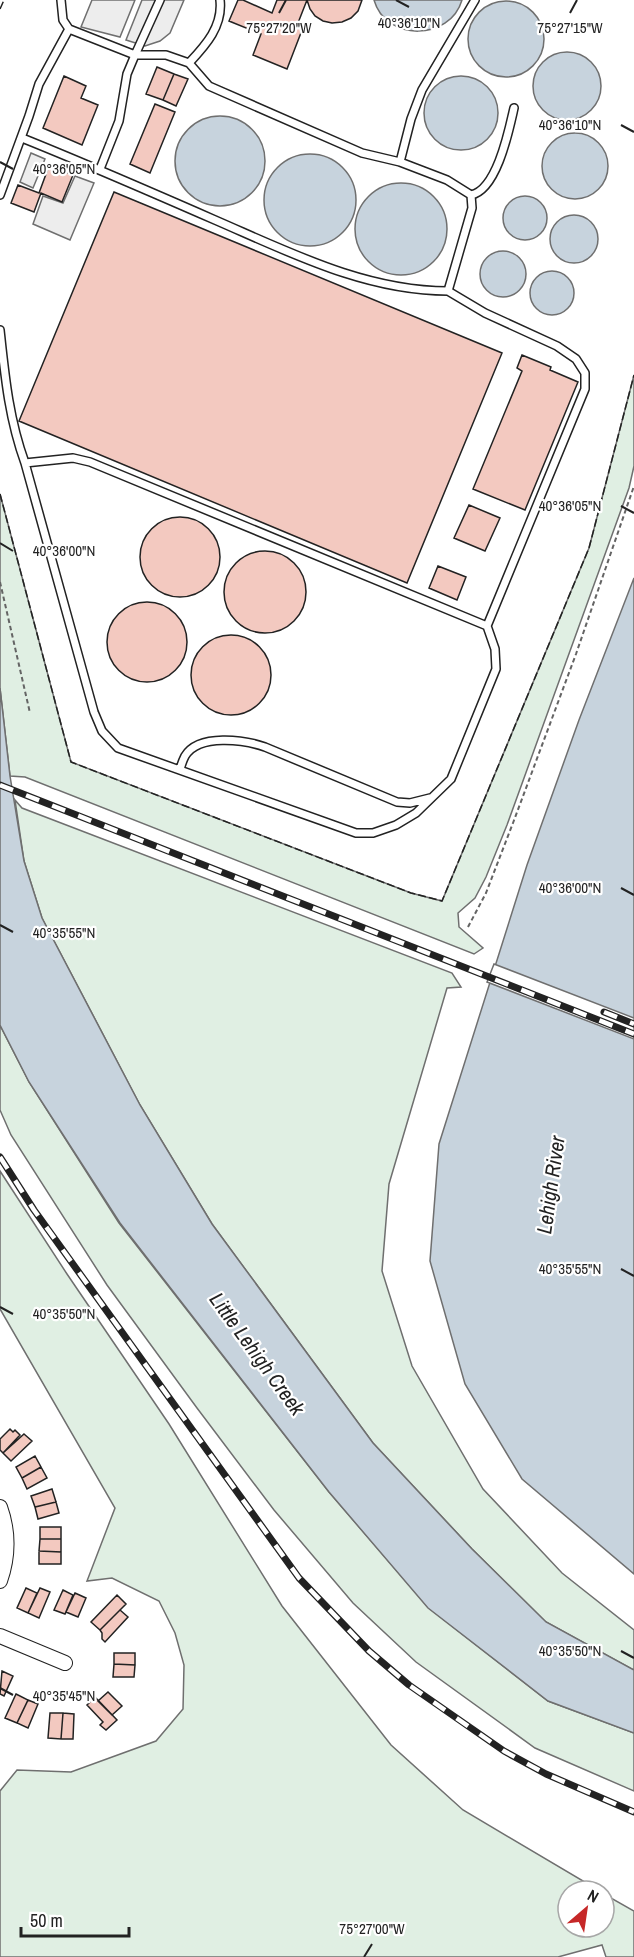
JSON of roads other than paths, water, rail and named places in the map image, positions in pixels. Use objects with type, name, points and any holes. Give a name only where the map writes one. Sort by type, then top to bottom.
[{"type":"street","points":[[0,1506],[8,1541],[7,1558],[0,1581]]},
{"type":"street","points":[[0,1636],[65,1663]]},
{"type":"lane","points":[[62,0],[63,20],[69,29],[135,55],[166,55],[189,63],[209,86],[362,153],[400,162],[447,180],[471,195],[477,194],[486,186],[507,140],[514,108]]},
{"type":"lane","points":[[100,169],[119,121],[127,74],[160,0]]},
{"type":"lane","points":[[189,63],[210,40],[218,22],[220,0]]},
{"type":"lane","points":[[400,162],[411,119],[422,90],[475,0]]},
{"type":"lane","points":[[0,195],[22,138],[39,84],[69,29]]},
{"type":"lane","points":[[0,330],[9,406],[16,438],[25,463],[94,712],[102,731],[118,748],[356,833],[373,833],[396,825],[416,813],[451,779],[496,669],[495,649],[487,626],[585,389],[585,373],[576,358],[557,346],[485,314],[448,291],[412,290],[338,271],[22,138]]},
{"type":"lane","points":[[448,291],[472,208],[471,195]]},
{"type":"lane","points":[[25,463],[74,458],[90,462],[487,626]]},
{"type":"lane","points":[[180,770],[186,754],[195,748],[213,741],[231,739],[248,741],[265,747],[397,802],[410,803],[432,797]]},
{"type":"water","points":[[374,0],[462,0],[455,13],[445,23],[432,29],[418,31],[404,29],[391,23],[381,14]]},
{"type":"water","points":[[506,1],[520,4],[533,12],[541,25],[544,39],[541,53],[533,66],[520,74],[506,77],[492,74],[479,66],[471,53],[468,39],[471,25],[479,12],[492,4]]},
{"type":"water","points":[[567,52],[580,55],[591,62],[598,73],[601,86],[598,99],[591,110],[580,117],[567,120],[554,117],[543,110],[536,99],[533,86],[536,73],[543,62],[554,55]]},
{"type":"water","points":[[454,76],[468,76],[482,82],[492,92],[498,106],[498,120],[492,134],[482,144],[468,150],[454,150],[440,144],[430,134],[424,120],[424,106],[430,92],[440,82]]},
{"type":"water","points":[[220,116],[237,119],[252,129],[262,144],[265,161],[262,178],[252,193],[237,203],[220,206],[203,203],[188,193],[178,178],[175,161],[178,144],[188,129],[203,119]]},
{"type":"water","points":[[568,133],[582,133],[594,138],[603,147],[608,166],[606,179],[599,190],[582,199],[568,199],[556,194],[547,185],[542,173],[542,159],[547,147],[556,138]]},
{"type":"water","points":[[310,154],[328,158],[342,168],[352,182],[356,200],[352,218],[342,232],[328,242],[310,246],[292,242],[278,232],[268,218],[264,200],[268,182],[278,168],[292,158]]},
{"type":"water","points":[[401,183],[419,186],[434,196],[444,211],[447,229],[444,247],[434,262],[419,272],[401,275],[383,272],[368,262],[358,247],[355,229],[358,211],[368,196],[383,186]]},
{"type":"water","points":[[525,196],[534,197],[541,202],[546,209],[546,227],[541,234],[534,239],[525,240],[516,239],[509,234],[504,227],[503,218],[504,209],[509,202],[516,197]]},
{"type":"water","points":[[569,215],[579,215],[591,222],[598,234],[598,244],[591,256],[579,263],[569,263],[554,252],[550,244],[550,234],[561,219]]},
{"type":"water","points":[[503,251],[519,258],[526,274],[519,290],[503,297],[487,290],[480,274],[487,258]]},
{"type":"water","points":[[552,271],[561,272],[568,277],[573,284],[573,302],[568,309],[561,314],[552,315],[543,314],[536,309],[531,302],[530,293],[531,284],[536,277],[543,272]]},
{"type":"water","name":"Lehigh River","points":[[634,578],[634,1574],[522,1479],[465,1384],[430,1261],[439,1144],[527,865],[579,720]]},
{"type":"water","name":"Little Lehigh Creek","points":[[0,688],[10,776],[24,861],[42,918],[140,1105],[212,1224],[373,1443],[472,1549],[546,1622],[634,1670],[634,1733],[548,1701],[428,1608],[329,1492],[120,1223],[29,1082],[0,1025]]},
{"type":"railway","points":[[0,785],[634,1034]]},
{"type":"railway","points":[[604,1012],[634,1024]]},
{"type":"railway","points":[[0,1157],[34,1210],[299,1578],[369,1651],[409,1685],[504,1751],[546,1774],[634,1812]]}]
